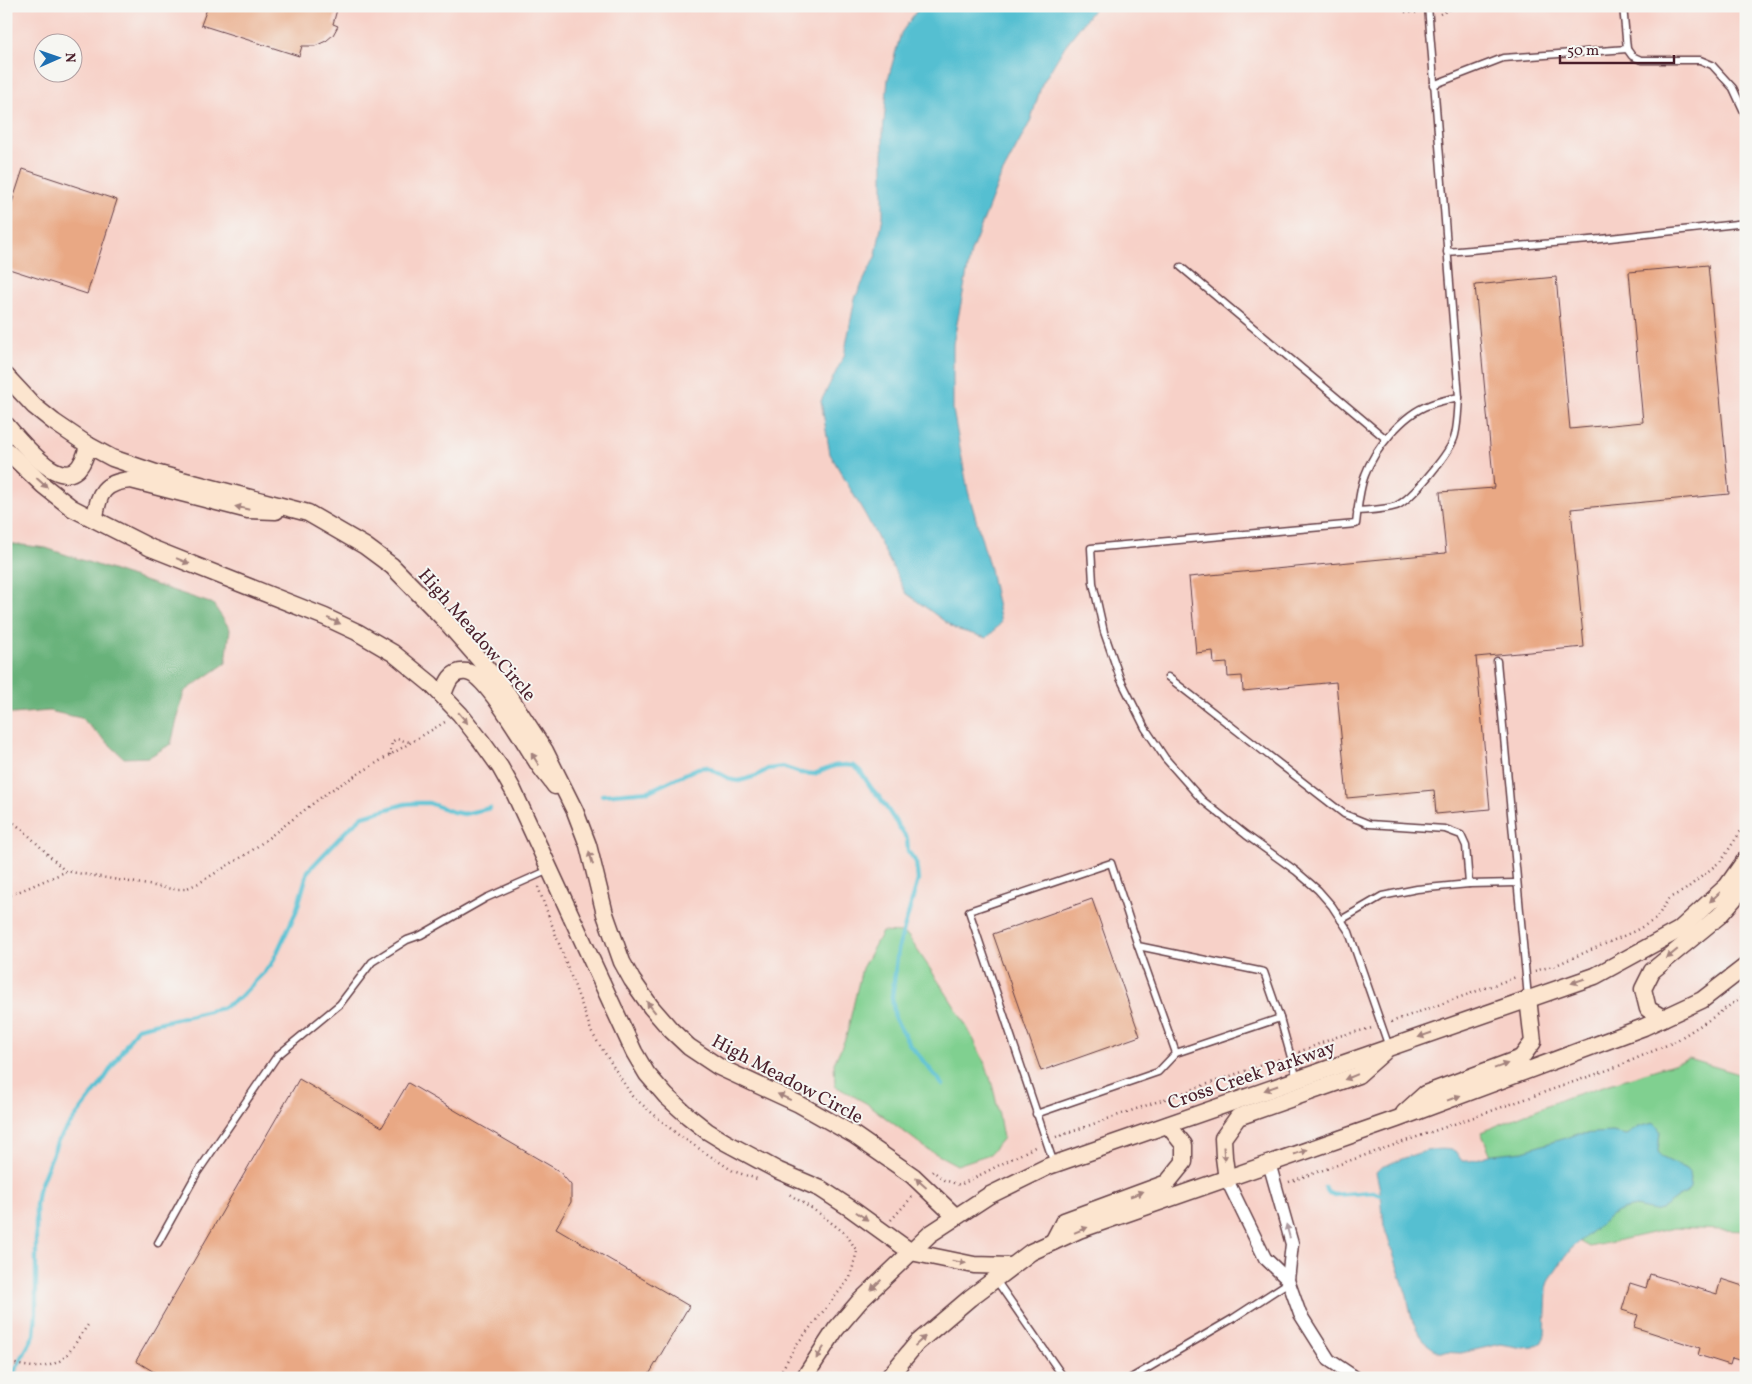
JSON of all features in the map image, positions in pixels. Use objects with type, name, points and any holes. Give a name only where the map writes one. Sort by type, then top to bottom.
[{"type":"street","name":"High Meadow Circle","points":[[6,376],[34,406],[88,446],[134,467],[308,513],[365,546],[392,566],[443,618],[507,693],[545,751],[575,811],[588,845],[605,914],[622,962],[651,1007],[689,1047],[719,1067],[799,1104],[854,1135],[913,1176],[956,1217]]},
{"type":"street","points":[[6,425],[31,453],[48,468],[60,474],[70,474],[80,467],[85,459],[88,446]]},
{"type":"street","points":[[6,450],[44,486],[72,508],[96,518],[151,548],[325,617],[357,632],[393,653],[431,684],[460,714],[500,767],[526,816],[634,1052],[647,1074],[666,1096],[688,1116],[725,1142],[779,1171],[821,1190],[850,1208],[911,1252],[974,1264],[1012,1266]]},
{"type":"street","points":[[96,518],[97,502],[106,487],[119,481],[131,480],[248,510],[308,513]]},
{"type":"street","points":[[443,696],[447,681],[453,675],[460,672],[469,672],[480,679],[503,708],[540,766],[575,811]]},
{"type":"street","name":"Cross Creek Parkway","points":[[804,1378],[836,1329],[858,1302],[930,1234],[988,1196],[1054,1164],[1595,976],[1679,930],[1727,886],[1746,859]]},
{"type":"street","points":[[1663,1018],[1648,1009],[1644,989],[1652,971],[1720,916],[1746,885]]},
{"type":"street","points":[[888,1378],[917,1343],[970,1298],[1032,1252],[1079,1230],[1227,1180],[1269,1163],[1397,1119],[1644,1027],[1702,1000],[1746,966]]},
{"type":"street","points":[[1397,1119],[1424,1094],[1521,1058],[1533,1042],[1528,998]]},
{"type":"street","points":[[1289,1281],[1265,1258],[1227,1180],[1223,1138],[1238,1117],[1358,1075],[1389,1047]]},
{"type":"street","points":[[1053,1242],[1064,1221],[1167,1183],[1184,1162],[1184,1145],[1168,1125]]},
{"type":"street","points":[[1269,1163],[1292,1244],[1289,1281],[1300,1314],[1328,1360],[1353,1377]]},
{"type":"lane","points":[[1357,511],[1384,509],[1398,505],[1413,493],[1450,448],[1455,436],[1459,397],[1428,6]]},
{"type":"lane","points":[[1623,6],[1627,49],[1632,56],[1641,60],[1700,60],[1712,65],[1733,88],[1746,116]]},
{"type":"lane","points":[[1433,84],[1503,58],[1627,49]]},
{"type":"lane","points":[[1447,252],[1601,239],[1746,222]]},
{"type":"lane","points":[[1181,267],[1386,439]]},
{"type":"lane","points":[[1389,1047],[1349,932],[1332,906],[1318,890],[1296,871],[1202,800],[1165,758],[1145,728],[1120,678],[1104,632],[1095,593],[1091,548],[1356,524],[1365,474],[1386,439],[1404,419],[1427,405],[1459,397]]},
{"type":"lane","points":[[1497,661],[1528,998]]},
{"type":"lane","points":[[1168,677],[1344,814],[1368,824],[1446,829],[1461,835],[1466,846],[1469,884]]},
{"type":"lane","points":[[1054,1164],[969,910],[1111,863],[1176,1053]]},
{"type":"lane","points":[[158,1243],[197,1173],[277,1056],[340,1004],[372,962],[407,940],[421,935],[486,898],[550,869]]},
{"type":"lane","points":[[1341,920],[1382,896],[1417,889],[1469,884],[1516,883]]},
{"type":"lane","points":[[1138,946],[1264,972],[1280,1018],[1297,1079]]},
{"type":"lane","points":[[1036,1114],[1158,1072],[1176,1053],[1280,1018]]},
{"type":"lane","points":[[996,1278],[1064,1378]]},
{"type":"lane","points":[[1131,1378],[1232,1319],[1289,1281]]},
{"type":"path","points":[[6,897],[65,871],[172,889],[185,889],[199,883],[250,852],[328,792],[460,714]]},
{"type":"path","points":[[390,754],[392,742],[396,739],[410,742]]},
{"type":"path","points":[[6,818],[23,830],[65,871]]},
{"type":"path","points":[[933,1171],[944,1180],[960,1185],[1066,1133],[1340,1036],[1381,1025],[1556,965],[1635,931],[1656,919],[1669,898],[1685,890],[1722,860],[1746,823]]},
{"type":"path","points":[[1276,1187],[1618,1066],[1674,1042],[1746,994]]},
{"type":"path","points":[[893,1218],[914,1194]]},
{"type":"path","points":[[6,1361],[29,1367],[45,1366],[61,1360],[88,1325]]},
{"type":"shaded area","points":[[6,6],[1745,6],[1746,1378],[6,1378]]},
{"type":"green space","points":[[6,543],[46,548],[213,604],[230,629],[226,663],[184,692],[171,744],[149,757],[124,758],[81,718],[49,711],[13,714],[6,711]]},
{"type":"green space","points":[[882,932],[903,933],[908,936],[948,995],[975,1042],[990,1076],[1003,1138],[990,1154],[957,1165],[927,1149],[866,1103],[835,1086],[834,1063],[846,1037],[862,968]]},
{"type":"green space","points":[[1689,1059],[1746,1076],[1746,1231],[1674,1228],[1590,1247],[1511,1203],[1481,1132],[1565,1098]]},
{"type":"water","points":[[920,6],[1096,6],[1065,46],[1042,84],[1030,122],[1000,178],[971,252],[953,344],[953,410],[968,491],[990,569],[1001,623],[987,638],[955,629],[906,593],[866,516],[830,454],[821,401],[844,356],[855,298],[876,255],[883,216],[883,133],[888,79],[901,33]]},
{"type":"water","points":[[1653,1123],[1660,1131],[1658,1151],[1661,1157],[1688,1170],[1691,1178],[1690,1188],[1685,1194],[1663,1208],[1654,1211],[1636,1207],[1611,1215],[1570,1250],[1550,1279],[1547,1288],[1545,1334],[1542,1342],[1534,1347],[1523,1348],[1501,1344],[1461,1353],[1438,1352],[1423,1341],[1412,1320],[1407,1296],[1384,1226],[1381,1195],[1376,1172],[1381,1167],[1437,1149],[1455,1151],[1462,1161],[1470,1161],[1493,1154],[1523,1151],[1578,1134],[1612,1132],[1626,1135],[1639,1127]]},
{"type":"building","points":[[208,6],[338,6],[333,24],[338,26],[333,35],[326,41],[315,46],[302,46],[299,56],[201,25]]},
{"type":"building","points":[[23,169],[117,200],[87,294],[6,268],[6,221]]},
{"type":"building","points":[[1708,265],[1729,494],[1571,509],[1584,647],[1476,657],[1490,809],[1436,814],[1434,790],[1347,798],[1336,682],[1243,691],[1242,676],[1228,677],[1227,663],[1214,664],[1213,651],[1196,653],[1189,577],[1446,553],[1440,492],[1494,488],[1475,285],[1556,277],[1570,429],[1643,422],[1629,272]]},
{"type":"building","points":[[1092,899],[1140,1036],[1041,1071],[993,934]]},
{"type":"building","points":[[299,1079],[382,1127],[408,1083],[559,1171],[571,1185],[571,1202],[556,1228],[689,1306],[647,1378],[164,1378],[136,1361]]},
{"type":"building","points":[[1650,1274],[1717,1294],[1721,1279],[1746,1287],[1746,1362],[1732,1358],[1730,1365],[1698,1355],[1700,1348],[1634,1327],[1638,1315],[1622,1310],[1630,1283],[1646,1288]]},
{"type":"waterway","points":[[602,795],[649,791],[698,768],[707,767],[732,780],[739,781],[756,776],[768,769],[783,767],[800,773],[814,774],[834,766],[845,765],[854,766],[860,771],[907,839],[908,851],[916,862],[918,880],[898,950],[892,997],[895,1019],[910,1045],[943,1085]]},
{"type":"waterway","points":[[11,1378],[34,1335],[36,1314],[36,1205],[38,1191],[58,1140],[101,1084],[137,1028],[222,1008],[239,998],[271,965],[296,912],[308,871],[363,816],[405,804],[417,803],[429,803],[464,814],[490,808]]},
{"type":"waterway","points":[[1325,1187],[1329,1193],[1334,1195],[1373,1192],[1381,1195]]}]
